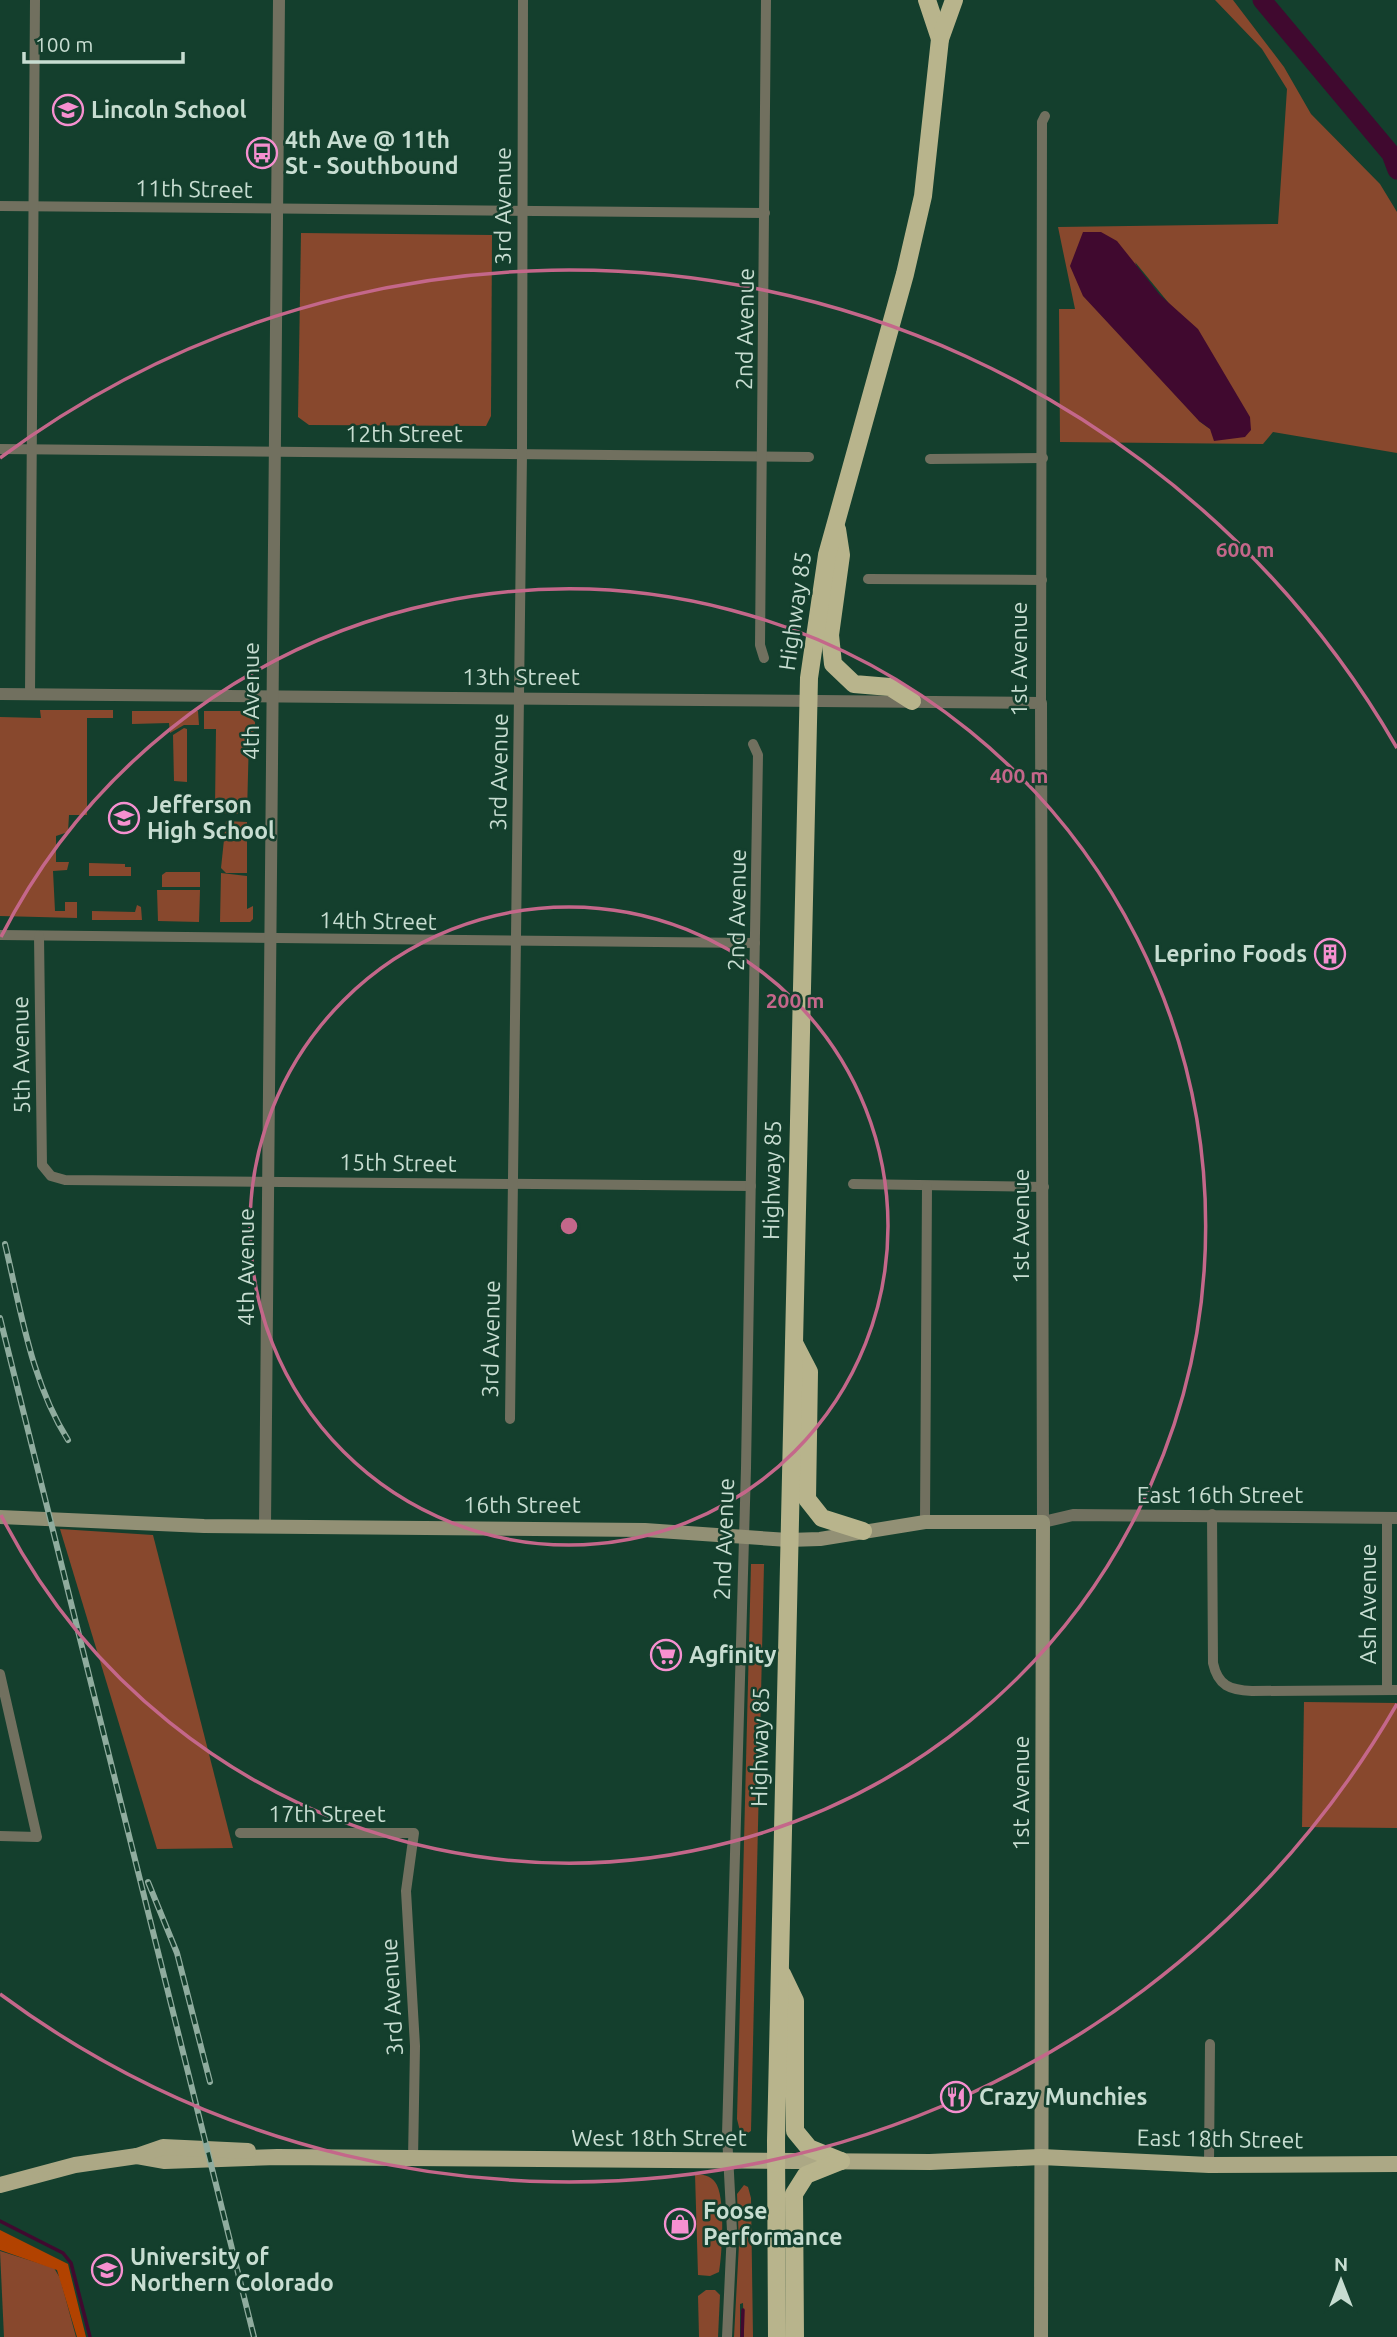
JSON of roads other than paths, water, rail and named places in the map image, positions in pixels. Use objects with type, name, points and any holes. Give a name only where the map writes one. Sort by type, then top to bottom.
[{"type":"highway","name":"Highway 85","points":[[928,0],[940,40]]},
{"type":"highway","name":"Highway 85","points":[[777,2337],[775,2160],[808,699],[820,593],[835,519],[905,274],[923,196],[940,40],[954,0]]},
{"type":"highway","points":[[835,519],[841,555],[830,635],[834,664],[854,684],[890,687],[912,701]]},
{"type":"highway","points":[[793,1341],[809,1372],[807,1499],[822,1518],[863,1531]]},
{"type":"highway","points":[[780,1971],[795,2001],[796,2131],[809,2148],[841,2161]]},
{"type":"highway","points":[[795,2337],[794,2194],[806,2175],[841,2161]]},
{"type":"main road","name":"16th Street","points":[[0,1517],[265,1527],[631,1529],[789,1540],[820,1539],[925,1522],[1043,1522]]},
{"type":"main road","name":"1st Avenue","points":[[1041,2337],[1043,1522]]},
{"type":"main road","name":"West 18th Street","points":[[0,2185],[75,2165],[137,2156],[163,2147],[244,2151],[277,2157],[413,2159],[943,2162],[1041,2157]]},
{"type":"main road","name":"East 18th Street","points":[[1041,2157],[1209,2165],[1397,2164]]},
{"type":"street","points":[[30,694],[35,0]]},
{"type":"street","name":"4th Avenue","points":[[265,1527],[279,0]]},
{"type":"street","name":"3rd Avenue","points":[[510,1419],[522,454],[523,0]]},
{"type":"street","name":"2nd Avenue","points":[[764,657],[760,645],[766,0]]},
{"type":"street","name":"1st Avenue","points":[[1043,1522],[1041,703],[1042,122],[1045,116]]},
{"type":"street","name":"11th Street","points":[[0,206],[765,213]]},
{"type":"street","name":"12th Street","points":[[0,449],[809,457]]},
{"type":"street","points":[[930,458],[1043,458]]},
{"type":"street","points":[[868,579],[1042,580]]},
{"type":"street","name":"13th Street","points":[[0,694],[1041,703]]},
{"type":"street","name":"2nd Avenue","points":[[727,2337],[732,2231],[728,2161],[744,1538],[755,943],[758,755],[753,744]]},
{"type":"street","name":"14th Street","points":[[0,935],[755,943]]},
{"type":"street","name":"5th Avenue","points":[[39,936],[42,1164],[47,1171]]},
{"type":"street","name":"15th Street","points":[[47,1171],[51,1176],[65,1180],[751,1186]]},
{"type":"street","points":[[853,1184],[1044,1187]]},
{"type":"street","points":[[925,1522],[927,1186]]},
{"type":"street","points":[[1212,1514],[1213,1663],[1216,1678],[1223,1685],[1238,1691],[1392,1690]]},
{"type":"street","name":"East 16th Street","points":[[1043,1522],[1073,1515],[1212,1514],[1392,1518]]},
{"type":"street","name":"Ash Avenue","points":[[1392,1518],[1392,1690]]},
{"type":"street","points":[[0,1674],[37,1836],[0,1836]]},
{"type":"street","name":"17th Street","points":[[240,1833],[415,1833]]},
{"type":"street","name":"3rd Avenue","points":[[413,2159],[415,2046],[406,1891],[415,1833]]},
{"type":"street","points":[[1209,2165],[1210,2044]]},
{"type":"waterway","points":[[1262,0],[1391,154],[1397,170]]},
{"type":"waterway","points":[[0,2221],[63,2253],[71,2263],[90,2337]]},
{"type":"waterway","points":[[742,2337],[743,2310]]},
{"type":"railway","points":[[5,1244],[36,1370],[55,1417],[68,1440]]},
{"type":"railway","points":[[0,1318],[254,2337]]},
{"type":"railway","points":[[148,1882],[177,1953],[210,2082]]},
{"type":"place","name":"Lincoln School","points":[[68,110]]},
{"type":"place","name":"4th Ave @ 11th St - Southbound","points":[[262,153]]},
{"type":"place","name":"Jefferson High School","points":[[124,818]]},
{"type":"place","name":"Leprino Foods","points":[[1330,954]]},
{"type":"place","name":"Agfinity","points":[[666,1655]]},
{"type":"place","name":"Crazy Munchies","points":[[956,2097]]},
{"type":"place","name":"Foose Performance","points":[[680,2224]]},
{"type":"place","name":"University of Northern Colorado","points":[[107,2270]]}]
